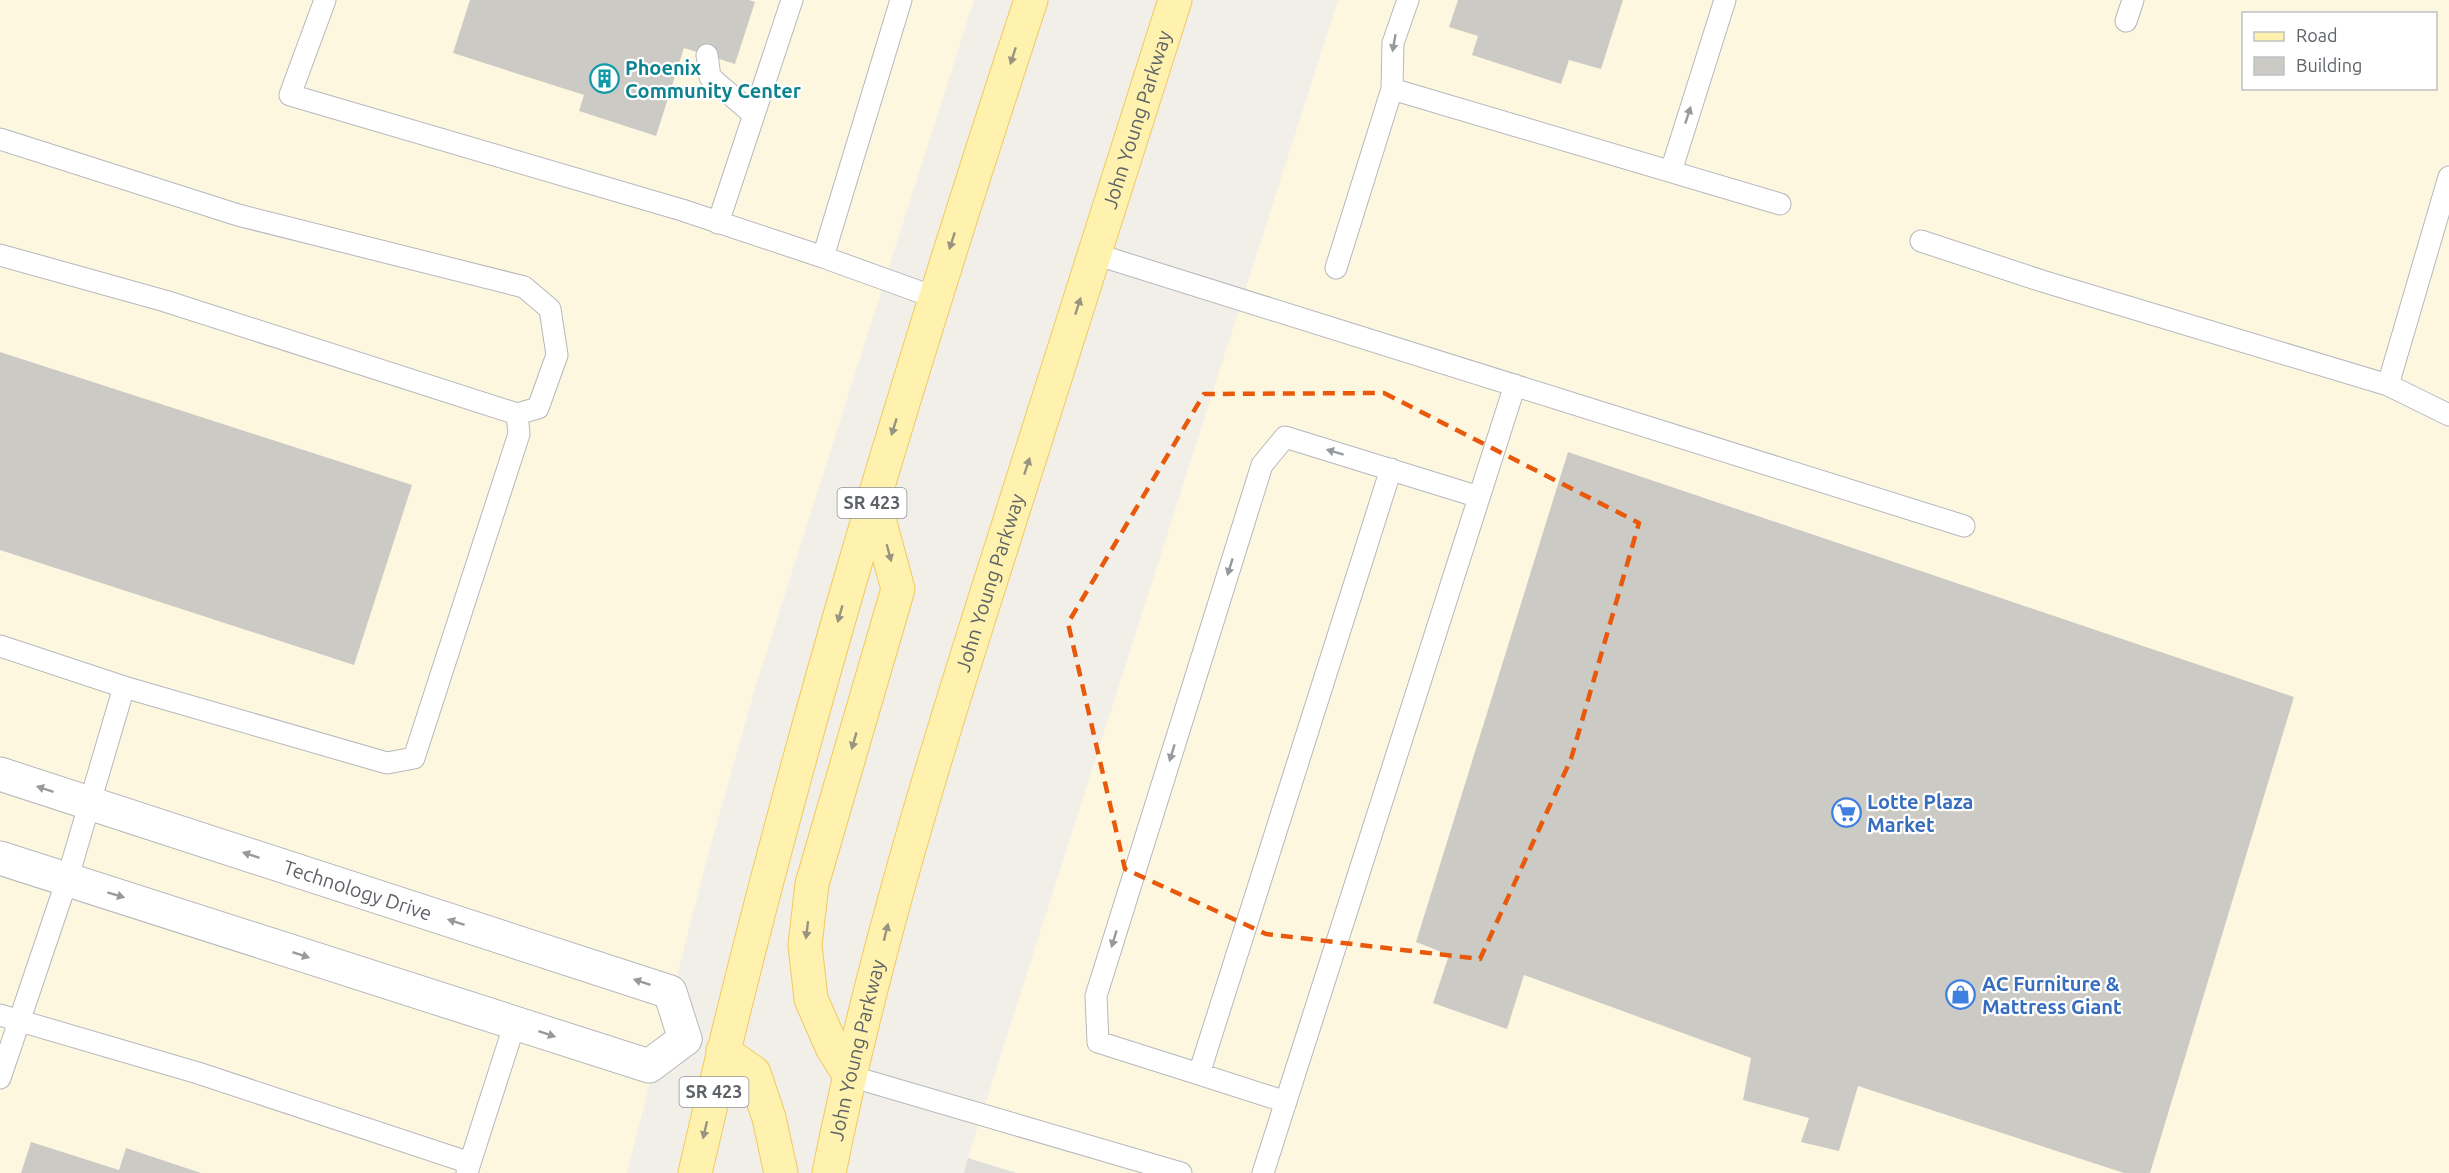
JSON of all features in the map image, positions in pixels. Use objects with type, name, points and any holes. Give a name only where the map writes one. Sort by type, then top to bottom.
[{"type":"main road","name":"SR 423","points":[[695,1173],[723,1051],[811,713],[934,297],[1031,0]]},
{"type":"main road","name":"John Young Parkway","points":[[829,1173],[850,1076],[896,892],[946,722],[1175,0]]},
{"type":"main road","points":[[850,1076],[832,1047],[811,999],[805,945],[812,884],[898,589],[873,497]]},
{"type":"main road","points":[[723,1051],[754,1073],[770,1118],[781,1173]]},
{"type":"street","name":"Technology Drive","points":[[0,774],[670,992],[685,1039]]},
{"type":"street","points":[[0,858],[649,1066],[685,1039],[723,1051]]},
{"type":"lane","points":[[325,0],[290,95],[718,223],[823,257],[934,297]]},
{"type":"lane","points":[[718,223],[792,0]]},
{"type":"lane","points":[[823,257],[901,0]]},
{"type":"lane","points":[[1336,268],[1392,89],[1393,43],[1408,0]]},
{"type":"lane","points":[[1671,171],[1725,0]]},
{"type":"lane","points":[[2126,21],[2133,0]]},
{"type":"lane","points":[[706,55],[710,77],[754,115]]},
{"type":"lane","points":[[1392,89],[1780,204]]},
{"type":"lane","points":[[0,139],[238,215],[524,288],[550,309],[557,355],[538,408],[518,414],[165,302],[0,255]]},
{"type":"lane","points":[[2388,385],[2449,177]]},
{"type":"lane","points":[[1921,241],[2042,281],[2388,385],[2449,415]]},
{"type":"lane","points":[[1095,254],[1964,526]]},
{"type":"lane","points":[[1263,1173],[1515,385]]},
{"type":"lane","points":[[0,646],[124,687],[387,763],[414,758],[519,434],[518,414]]},
{"type":"lane","points":[[1286,1102],[1098,1042],[1096,996],[1262,465],[1285,437],[1479,497]]},
{"type":"lane","points":[[1199,1074],[1391,470]]},
{"type":"lane","points":[[0,1078],[10,1018],[67,880],[124,687]]},
{"type":"lane","points":[[10,1018],[198,1073],[468,1168],[514,1023]]},
{"type":"lane","points":[[850,1076],[1181,1173]]},
{"type":"highlighted area","points":[[1384,393],[1639,523],[1571,759],[1480,959],[1266,934],[1125,869],[1068,623],[1204,394]]},
{"type":"shaded area","points":[[0,0],[974,0],[755,688],[705,866],[627,1173],[0,1173]]},
{"type":"shaded area","points":[[1338,0],[2449,0],[2449,1173],[1016,1173],[968,1158]]},
{"type":"shaded area","points":[[968,1158],[1016,1173],[964,1173]]},
{"type":"building","name":"Phoenix Community Center","points":[[470,0],[749,0],[755,2],[735,64],[684,48],[656,136],[579,111],[584,95],[453,53]]},
{"type":"building","points":[[1458,0],[1623,0],[1601,69],[1569,60],[1561,84],[1472,55],[1478,36],[1449,27]]},
{"type":"building","points":[[0,352],[412,485],[354,665],[0,550]]},
{"type":"building","points":[[1568,452],[2294,697],[2150,1173],[2124,1173],[1858,1086],[1839,1151],[1801,1142],[1809,1118],[1743,1100],[1751,1058],[1524,975],[1507,1029],[1433,1003],[1449,955],[1416,942]]},
{"type":"building","points":[[31,1142],[119,1170],[126,1148],[201,1173],[21,1173]]},
{"type":"place","name":"Phoenix Community Center","points":[[604,79]]},
{"type":"place","name":"Lotte Plaza Market","points":[[1846,813]]},
{"type":"place","name":"AC Furniture & Mattress Giant","points":[[1961,995]]}]
